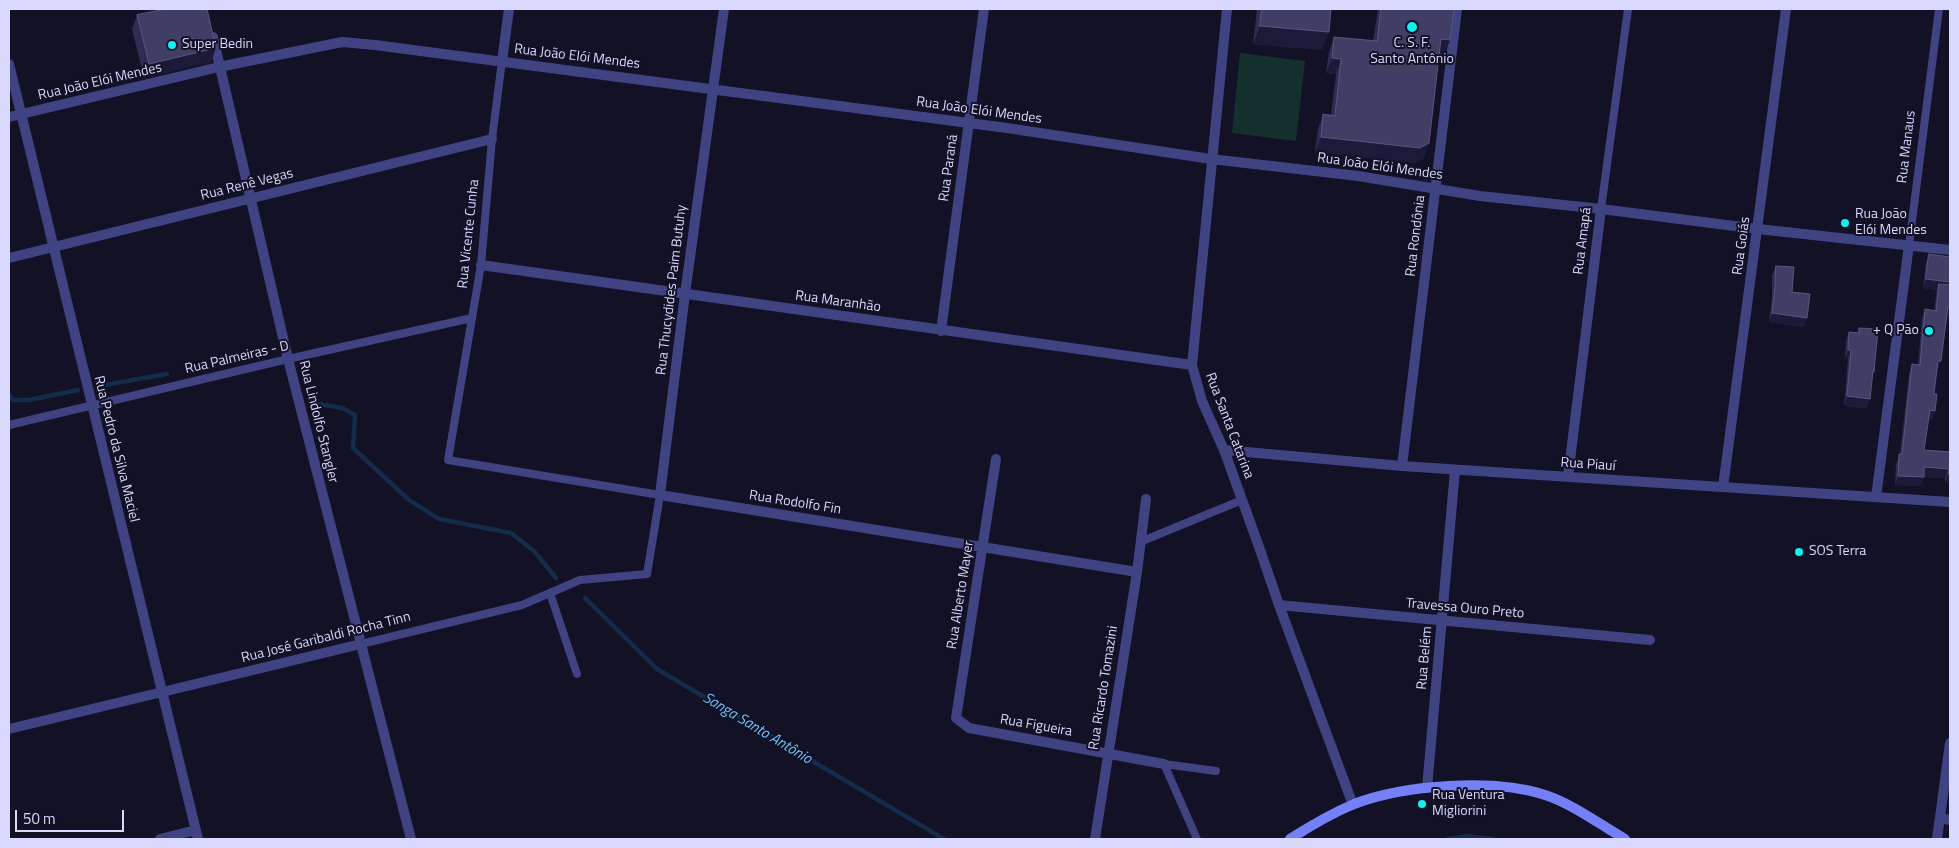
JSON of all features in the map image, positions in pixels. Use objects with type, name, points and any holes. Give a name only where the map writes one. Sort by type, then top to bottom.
[{"type":"street","name":"Rua Vicente Cunha","points":[[502,61],[510,9]]},
{"type":"street","name":"Rua Thucydides Paim Butuhy","points":[[660,495],[724,9]]},
{"type":"street","name":"Rua Paraná","points":[[941,330],[984,9]]},
{"type":"street","name":"Rua Santa Catarina","points":[[1227,9],[1192,365],[1202,401],[1224,450],[1278,606],[1353,805]]},
{"type":"street","name":"Rua Rondônia","points":[[1402,466],[1457,9]]},
{"type":"street","name":"Rua Goiás","points":[[1723,487],[1786,9]]},
{"type":"street","name":"Rua Lindolfo Stangler","points":[[211,28],[288,359],[411,839]]},
{"type":"street","name":"Rua João Elói Mendes","points":[[9,117],[219,67],[342,42],[375,44],[969,123],[1211,159],[1358,176],[1480,196],[1950,250]]},
{"type":"street","name":"Rua Pedro da Silva Maciel","points":[[9,64],[197,835]]},
{"type":"street","name":"Rua Renê Vegas","points":[[9,258],[492,139]]},
{"type":"street","name":"Rua Amapá","points":[[1568,477],[1601,209]]},
{"type":"street","name":"Rua Manaus","points":[[1876,497],[1909,245]]},
{"type":"street","name":"Rua Maranhão","points":[[481,265],[1192,365]]},
{"type":"street","name":"Rua Piauí","points":[[1224,450],[1455,470],[1950,502]]},
{"type":"street","name":"Rua Alberto Mayer","points":[[969,728],[956,718],[996,459]]},
{"type":"street","name":"Rua Belém","points":[[1427,788],[1455,470]]},
{"type":"street","name":"Rua Rodolfo Fin","points":[[660,495],[1137,572]]},
{"type":"street","name":"Rua Ricardo Tomazini","points":[[1095,839],[1107,752],[1137,572],[1146,499]]},
{"type":"street","name":"Travessa Ouro Preto","points":[[1278,606],[1650,640]]},
{"type":"street","name":"Rua José Garibaldi Rocha Tinn","points":[[9,729],[361,644]]},
{"type":"street","name":"Rua Figueira","points":[[969,728],[1164,764]]},
{"type":"street","points":[[1938,839],[1945,819],[1950,743]]},
{"type":"street","points":[[1290,839],[1353,805],[1384,796],[1427,788],[1474,785],[1508,787],[1531,791],[1559,800],[1625,839]]},
{"type":"street","points":[[160,839],[197,835]]},
{"type":"lane","name":"Rua Amapá","points":[[1601,209],[1628,9]]},
{"type":"lane","name":"Rua Manaus","points":[[1909,245],[1939,9]]},
{"type":"lane","name":"Rua Vicente Cunha","points":[[448,460],[481,265],[492,139],[502,61]]},
{"type":"lane","name":"Rua Palmeiras - D","points":[[9,425],[472,318]]},
{"type":"lane","name":"Rua Rodolfo Fin","points":[[448,460],[660,495]]},
{"type":"lane","name":"Rua Thucydides Paim Butuhy","points":[[647,574],[660,495]]},
{"type":"lane","points":[[1140,542],[1242,500]]},
{"type":"lane","name":"Rua José Garibaldi Rocha Tinn","points":[[361,644],[522,606],[580,580],[647,574]]},
{"type":"lane","points":[[550,593],[577,674]]},
{"type":"lane","points":[[1164,764],[1197,839]]},
{"type":"lane","name":"Rua Figueira","points":[[1164,764],[1216,771]]},
{"type":"green space","points":[[1240,53],[1305,61],[1296,141],[1232,133]]},
{"type":"building","name":"Super Bedin","points":[[166,9],[207,9],[216,48],[149,64],[137,15]]},
{"type":"building","points":[[1262,9],[1331,9],[1329,32],[1260,26]]},
{"type":"building","points":[[1381,9],[1454,9],[1450,40],[1441,39],[1429,143],[1420,148],[1321,137],[1323,114],[1335,116],[1341,59],[1332,58],[1334,37],[1377,41]]},
{"type":"building","points":[[1929,254],[1950,257],[1949,282],[1926,279]]},
{"type":"building","points":[[1776,266],[1794,267],[1792,292],[1810,294],[1807,318],[1772,313]]},
{"type":"building","points":[[1939,284],[1950,285],[1950,308],[1948,307],[1941,361],[1938,361],[1934,394],[1937,394],[1935,411],[1930,410],[1924,450],[1950,452],[1950,474],[1948,474],[1949,469],[1924,467],[1924,477],[1898,476],[1899,454],[1902,454],[1912,364],[1920,365],[1925,309],[1936,311]]},
{"type":"building","points":[[1859,328],[1878,329],[1870,399],[1847,396],[1851,350],[1848,350],[1849,332],[1859,333]]},
{"type":"waterway","name":"Sanga Santo Antônio","points":[[99,386],[167,374]]},
{"type":"waterway","name":"Sanga Santo Antônio","points":[[9,395],[13,400],[29,400],[78,390]]},
{"type":"waterway","name":"Sanga Santo Antônio","points":[[313,403],[342,408],[355,415],[353,448],[409,500],[439,519],[511,533],[534,551],[556,578]]},
{"type":"waterway","name":"Sanga Santo Antônio","points":[[585,598],[657,669],[944,839]]},
{"type":"waterway","name":"Sanga Santo Antônio","points":[[1448,839],[1467,836],[1493,839]]},
{"type":"place","name":"C. S. F. Santo Antônio","points":[[1412,27]]},
{"type":"place","name":"Super Bedin","points":[[172,45]]},
{"type":"place","name":"Rua João Elói Mendes","points":[[1845,223]]},
{"type":"place","name":"+ Q Pão","points":[[1929,331]]},
{"type":"place","name":"SOS Terra","points":[[1799,552]]},
{"type":"place","name":"Rua Ventura Migliorini","points":[[1422,804]]}]
